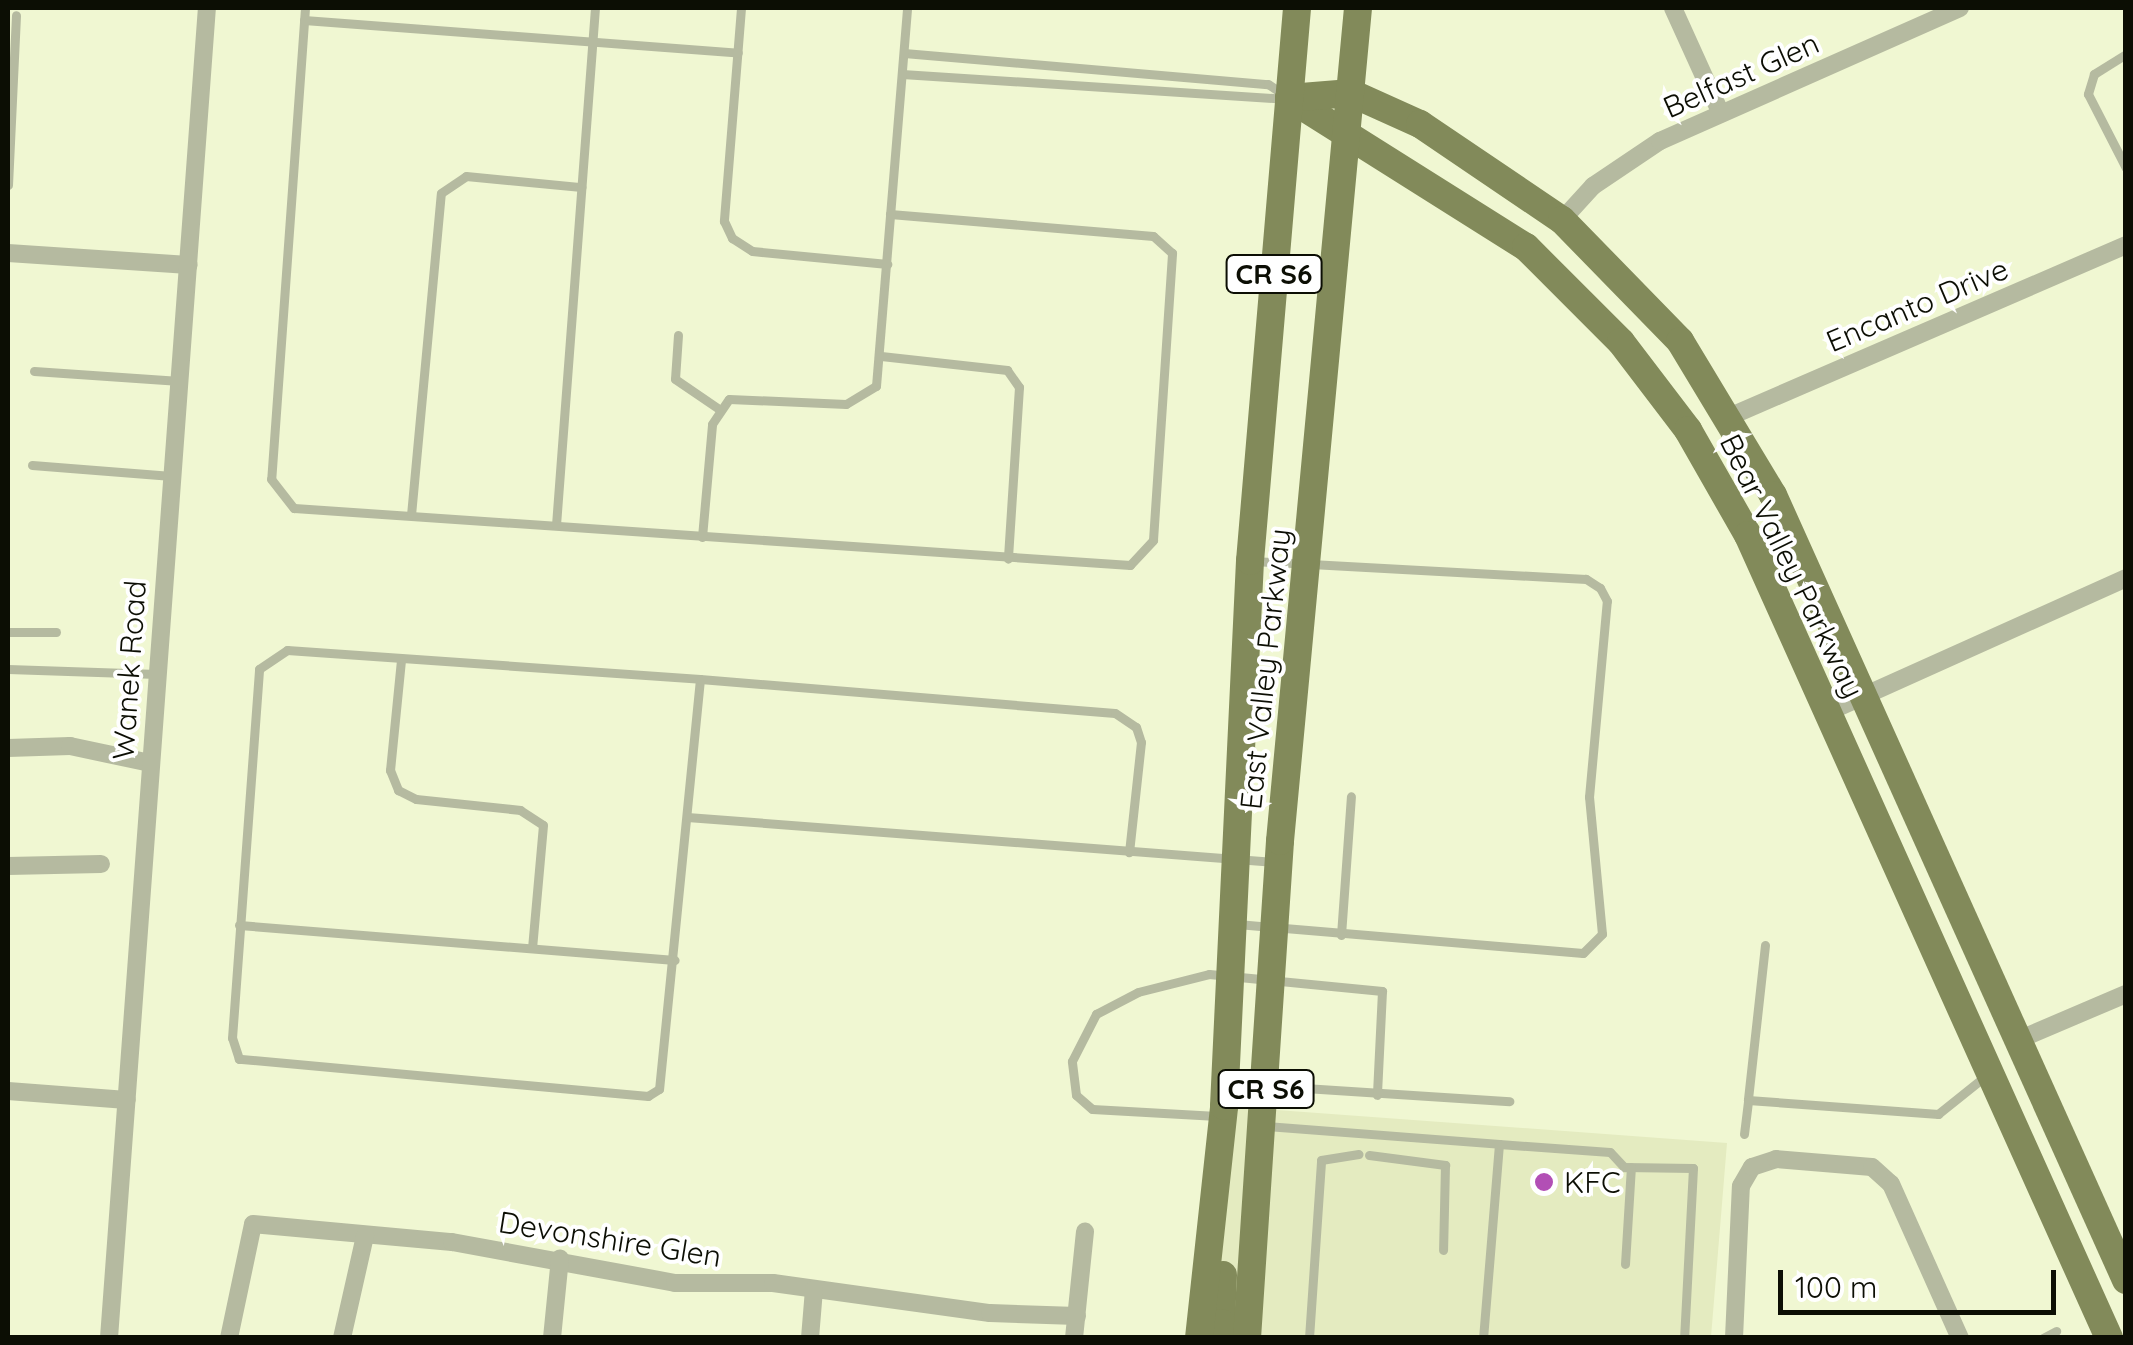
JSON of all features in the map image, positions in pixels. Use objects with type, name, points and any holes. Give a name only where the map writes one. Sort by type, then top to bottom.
[{"type":"main road","name":"East Valley Parkway","points":[[1199,1338],[1225,1083],[1250,561],[1297,8]]},
{"type":"main road","name":"East Valley Parkway","points":[[1247,1338],[1267,1086],[1279,862],[1358,8]]},
{"type":"main road","name":"Bear Valley Parkway","points":[[1289,98],[1351,93],[1420,124],[1562,220],[1680,342],[1731,416],[1864,695],[2126,1280]]},
{"type":"main road","name":"Bear Valley Parkway","points":[[1289,98],[1526,248],[1621,342],[1730,498],[2109,1338]]},
{"type":"main road","points":[[1212,1226],[1224,1254],[1221,1323],[1229,1338]]},
{"type":"street","name":"Wanek Road","points":[[109,1338],[207,8]]},
{"type":"street","points":[[1673,8],[1721,114]]},
{"type":"street","name":"Belfast Glen","points":[[1562,220],[1625,160],[1960,8]]},
{"type":"street","name":"Encanto Drive","points":[[1731,416],[2126,245]]},
{"type":"street","points":[[8,252],[188,265]]},
{"type":"street","points":[[1828,712],[2126,578]]},
{"type":"street","points":[[8,748],[70,746],[150,763]]},
{"type":"street","points":[[8,866],[101,864]]},
{"type":"street","points":[[2018,1040],[2126,994]]},
{"type":"street","points":[[8,1091],[127,1100]]},
{"type":"street","points":[[1734,1338],[1741,1186],[1752,1167],[1776,1159],[1872,1167],[1891,1184],[1960,1338]]},
{"type":"street","name":"Devonshire Glen","points":[[229,1338],[253,1224],[560,1258],[675,1283],[814,1289],[990,1314],[1077,1316]]},
{"type":"street","points":[[1074,1338],[1085,1232]]},
{"type":"street","points":[[342,1338],[366,1236]]},
{"type":"street","points":[[552,1338],[560,1258]]},
{"type":"street","points":[[810,1338],[814,1289]]},
{"type":"lane","points":[[305,8],[271,479],[294,508],[1130,565],[1149,551],[1172,252],[1153,236],[890,214]]},
{"type":"lane","points":[[556,525],[595,8]]},
{"type":"lane","points":[[741,8],[724,222],[732,238],[752,252],[887,264]]},
{"type":"lane","points":[[702,538],[719,409],[729,399],[846,404],[868,397],[880,356],[908,8]]},
{"type":"lane","points":[[8,185],[16,15]]},
{"type":"lane","points":[[304,20],[738,54]]},
{"type":"lane","points":[[904,53],[1268,84],[1289,98]]},
{"type":"lane","points":[[2126,54],[2094,74],[2088,94],[2126,168]]},
{"type":"lane","points":[[1043,85],[1044,66]]},
{"type":"lane","points":[[902,74],[1149,93],[1289,98]]},
{"type":"lane","points":[[1149,93],[1151,74]]},
{"type":"lane","points":[[411,516],[441,193],[466,176],[581,187]]},
{"type":"lane","points":[[678,335],[675,378],[719,409]]},
{"type":"lane","points":[[880,356],[1007,370],[1019,387],[1008,559]]},
{"type":"lane","points":[[34,371],[180,381]]},
{"type":"lane","points":[[32,465],[172,476]]},
{"type":"lane","points":[[1235,924],[1584,953],[1602,934],[1589,797],[1607,601],[1586,579],[1250,561]]},
{"type":"lane","points":[[8,632],[56,632]]},
{"type":"lane","points":[[700,680],[664,1080],[648,1096],[258,1066],[239,1059],[232,1038],[260,669],[288,650],[400,660],[700,680],[1115,713],[1136,727],[1141,742],[1129,852]]},
{"type":"lane","points":[[400,660],[390,770],[398,790],[416,799],[520,810],[544,825],[532,948]]},
{"type":"lane","points":[[8,669],[156,674]]},
{"type":"lane","points":[[1341,934],[1351,796]]},
{"type":"lane","points":[[687,818],[1279,862]]},
{"type":"lane","points":[[239,925],[674,960]]},
{"type":"lane","points":[[1744,1134],[1764,945]]},
{"type":"lane","points":[[1222,1116],[1102,1114],[1076,1095],[1072,1061],[1096,1014],[1138,992],[1231,976],[1382,992],[1376,1095]]},
{"type":"lane","points":[[1748,1100],[1938,1114],[1990,1072]]},
{"type":"lane","points":[[1225,1083],[1509,1100]]},
{"type":"lane","points":[[1263,1126],[1610,1152],[1631,1167],[1693,1168],[1684,1338]]},
{"type":"lane","points":[[1483,1338],[1499,1144]]},
{"type":"lane","points":[[1309,1338],[1321,1160],[1364,1154],[1445,1165],[1444,1250]]},
{"type":"lane","points":[[1625,1264],[1631,1167]]},
{"type":"lane","points":[[2043,1338],[2056,1331]]},
{"type":"shaded area","points":[[1224,1106],[1727,1143],[1711,1337],[1199,1338]]},
{"type":"place","name":"KFC","points":[[1544,1182]]}]
